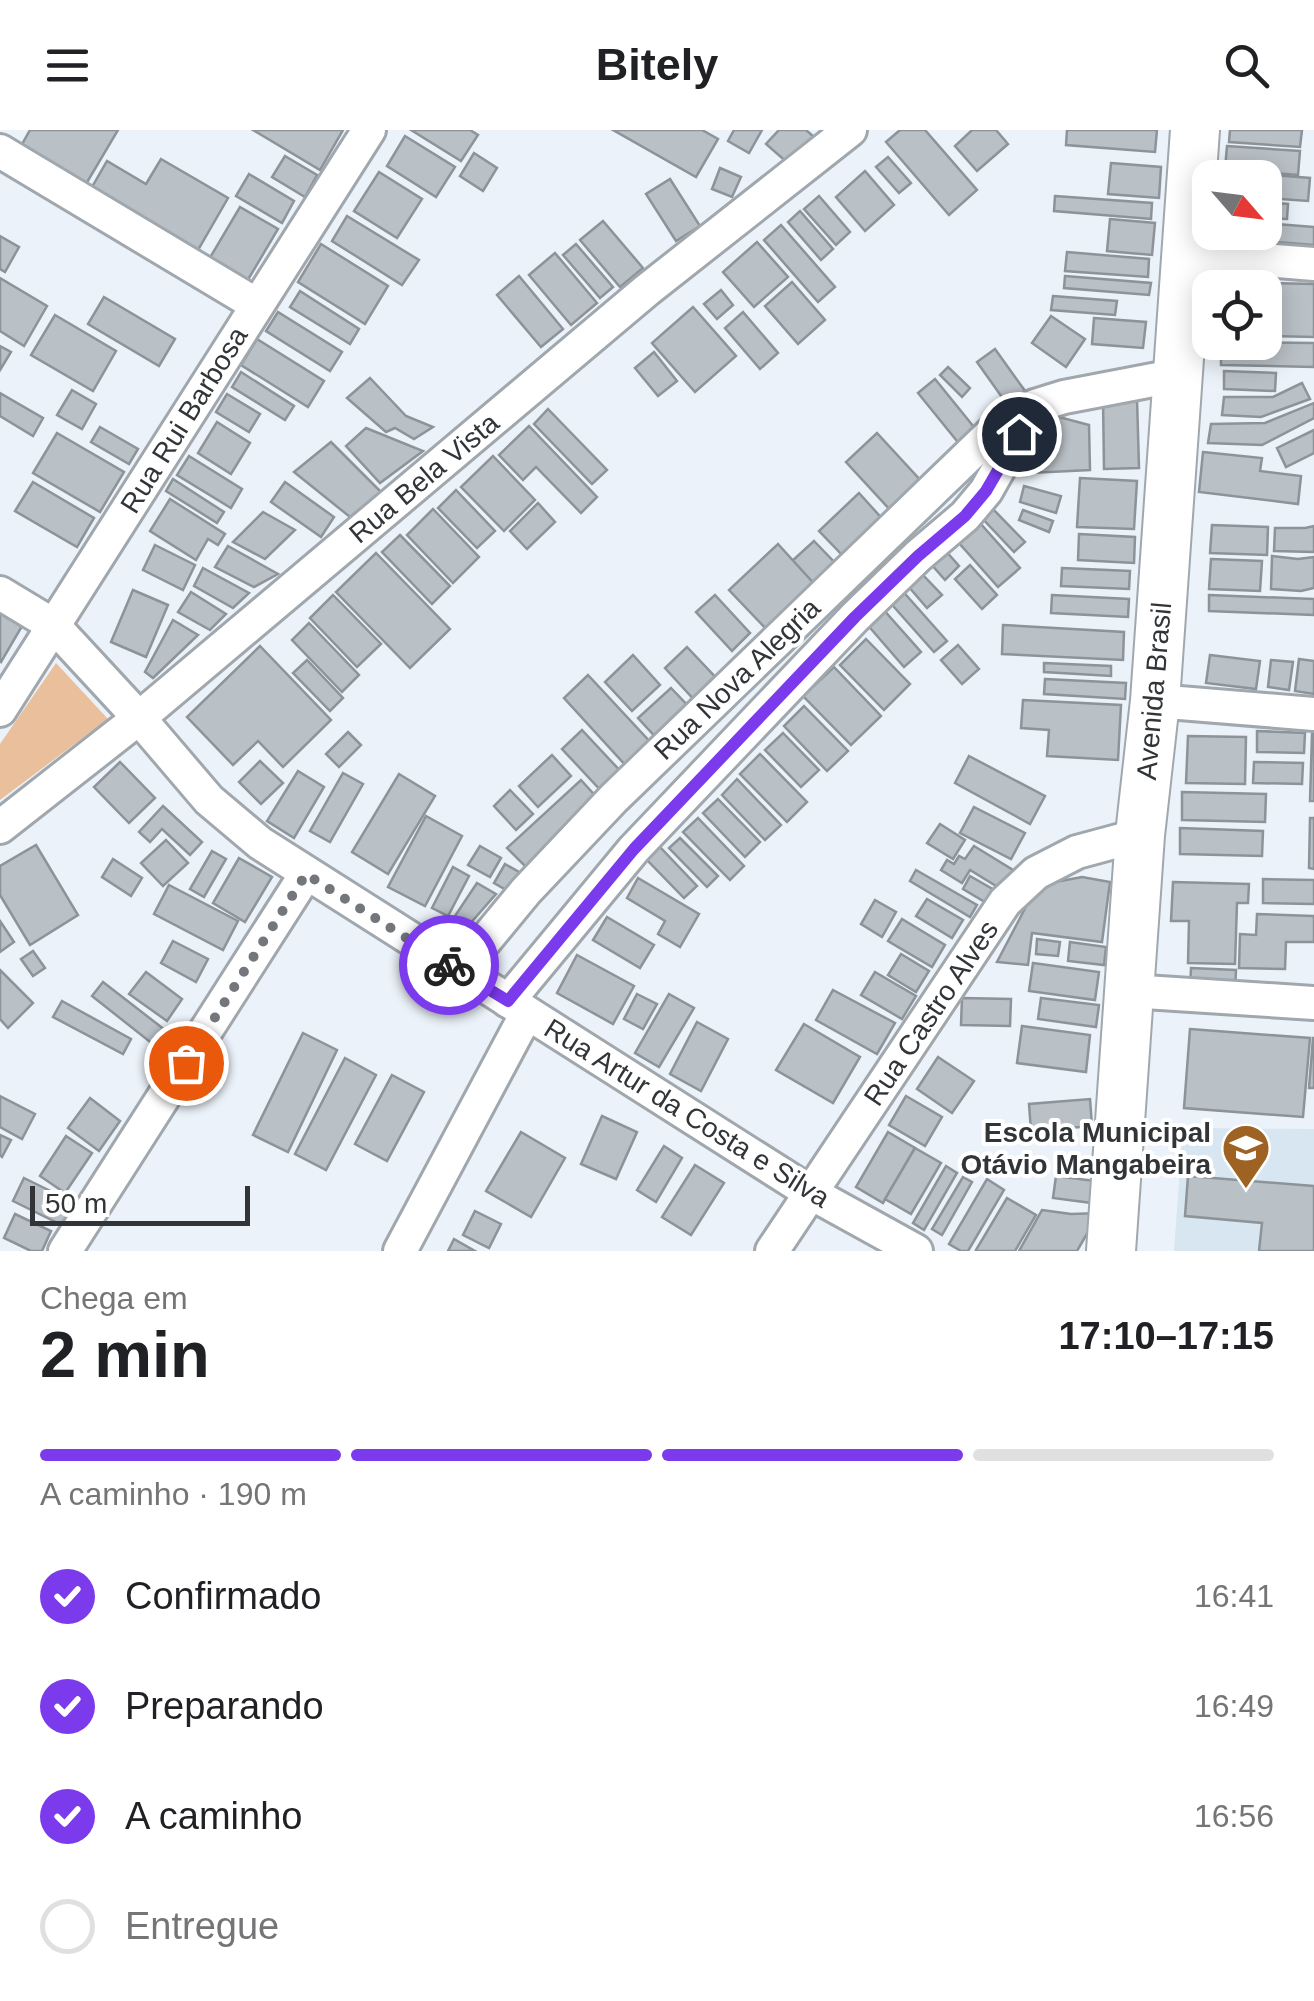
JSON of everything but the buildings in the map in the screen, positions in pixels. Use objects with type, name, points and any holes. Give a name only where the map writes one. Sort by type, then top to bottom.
[{"type":"street","name":"Rua Rui Barbosa","points":[[0,710],[369,130]]},
{"type":"street","name":"Rua Bela Vista","points":[[0,827],[139,718],[646,290],[850,130]]},
{"type":"street","name":"Avenida Brasil","points":[[1109,1248],[1140,836],[1155,701],[1195,130]]},
{"type":"street","points":[[0,150],[256,305]]},
{"type":"street","points":[[1188,254],[1314,264]]},
{"type":"street","name":"Rua Nova Alegria","points":[[460,972],[526,891],[614,798],[993,432],[1034,406],[1179,375]]},
{"type":"street","name":"Rua Nova Alegria","points":[[400,1251],[518,1007],[634,849],[855,617],[965,516],[994,477],[1034,406]]},
{"type":"street","name":"Rua Artur da Costa e Silva","points":[[0,593],[53,625],[210,800],[260,844],[811,1193],[916,1251]]},
{"type":"street","points":[[1155,701],[1314,714]]},
{"type":"street","name":"Rua Castro Alves","points":[[772,1251],[1004,902],[1036,873],[1077,852],[1140,836]]},
{"type":"street","points":[[65,1251],[306,874]]},
{"type":"street","points":[[1129,991],[1314,1003]]},
{"type":"shaded area","points":[[56,663],[108,719],[0,800],[0,744]]},
{"type":"shaded area","name":"Escola Municipal Otávio Mangabeira","points":[[1183,1128],[1314,1129],[1314,1251],[1174,1251]]},
{"type":"way so far","points":[[186,1063],[306,874],[449,965]]},
{"type":"place","name":"Escola Municipal Otávio Mangabeira","points":[[1246,1190]]},
{"type":"route","points":[[449,965],[508,1001],[634,849],[855,617],[965,516],[986,491],[1019,434]]}]
